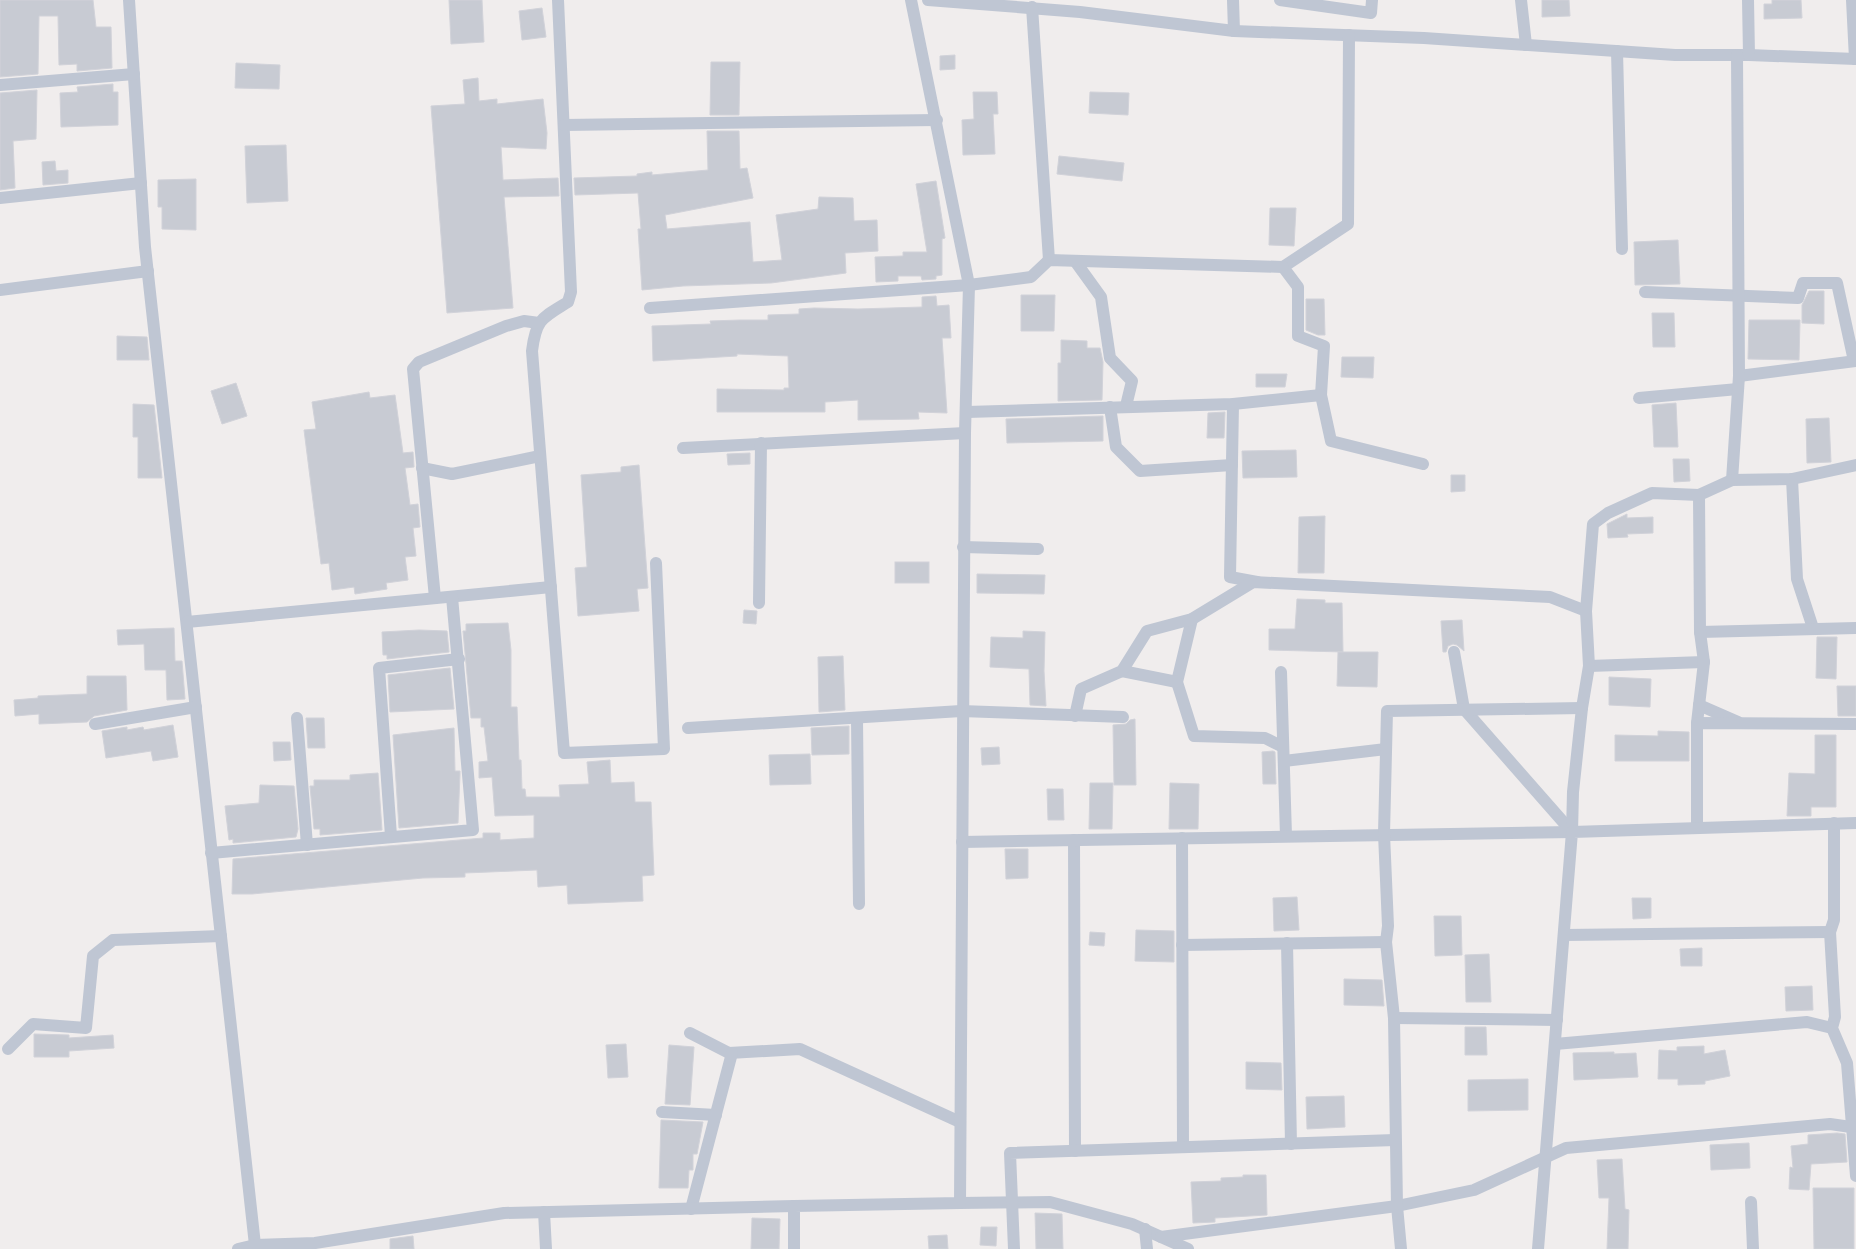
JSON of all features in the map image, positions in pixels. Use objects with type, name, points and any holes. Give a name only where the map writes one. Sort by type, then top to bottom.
[{"type":"street","points":[[129,0],[148,271],[255,1245]]},
{"type":"street","points":[[558,0],[571,292],[568,302],[535,328],[532,351],[564,753],[664,749],[656,563]]},
{"type":"street","points":[[911,0],[937,120],[969,285],[966,348],[967,412],[965,433],[961,711],[960,1203]]},
{"type":"street","points":[[928,0],[1032,7],[1080,6],[1234,31],[1349,35],[1675,55],[1743,55],[1856,59],[1852,0]]},
{"type":"street","points":[[1233,0],[1234,31]]},
{"type":"street","points":[[1280,0],[1371,13],[1372,0]]},
{"type":"street","points":[[1521,0],[1526,45]]},
{"type":"street","points":[[1732,480],[1739,382],[1743,55],[1748,0]]},
{"type":"street","points":[[1032,7],[1049,260]]},
{"type":"street","points":[[650,308],[969,285],[1031,277],[1049,260],[1283,267],[1348,224],[1349,35]]},
{"type":"street","points":[[1617,51],[1622,249]]},
{"type":"street","points":[[0,85],[134,74]]},
{"type":"street","points":[[564,125],[937,120]]},
{"type":"street","points":[[0,198],[142,183]]},
{"type":"street","points":[[1075,261],[1101,297],[1110,358],[1132,381],[1126,406]]},
{"type":"street","points":[[1283,267],[1298,287],[1298,336],[1324,346],[1321,395],[1331,441],[1423,464]]},
{"type":"street","points":[[0,290],[148,271]]},
{"type":"street","points":[[1639,398],[1855,361],[1837,283],[1803,283],[1798,298],[1645,292]]},
{"type":"street","points":[[435,598],[413,369],[419,362],[506,326],[524,321],[539,323]]},
{"type":"street","points":[[967,412],[1233,404],[1321,395]]},
{"type":"street","points":[[1233,404],[1230,577],[1257,582],[1550,597],[1586,611]]},
{"type":"street","points":[[1110,407],[1116,447],[1140,471],[1232,465]]},
{"type":"street","points":[[683,448],[965,433]]},
{"type":"street","points":[[759,603],[761,443]]},
{"type":"street","points":[[422,468],[452,474],[540,456]]},
{"type":"street","points":[[1538,1249],[1572,832],[1573,792],[1582,708],[1589,666],[1586,611],[1593,524],[1608,513],[1652,493],[1699,495],[1732,480],[1792,479],[1856,465]]},
{"type":"street","points":[[1792,479],[1797,579],[1813,628]]},
{"type":"street","points":[[1698,827],[1697,723],[1704,662],[1700,632],[1699,495]]},
{"type":"street","points":[[963,547],[1038,549]]},
{"type":"street","points":[[1075,716],[1081,689],[1122,671],[1147,631],[1192,619],[1253,582],[1257,582]]},
{"type":"street","points":[[186,622],[551,587]]},
{"type":"street","points":[[211,853],[473,830],[452,597]]},
{"type":"street","points":[[1192,619],[1176,682],[1194,736],[1265,738],[1283,747]]},
{"type":"street","points":[[1700,632],[1856,628]]},
{"type":"street","points":[[1454,652],[1464,709],[1572,832]]},
{"type":"street","points":[[391,836],[379,668],[459,659]]},
{"type":"street","points":[[1589,666],[1704,662]]},
{"type":"street","points":[[1122,671],[1176,682]]},
{"type":"street","points":[[1281,672],[1286,836]]},
{"type":"street","points":[[1699,705],[1743,724]]},
{"type":"street","points":[[95,724],[196,707]]},
{"type":"street","points":[[1401,1249],[1396,1206],[1394,1018],[1386,942],[1388,926],[1384,834],[1387,711],[1582,708]]},
{"type":"street","points":[[688,728],[857,719],[961,711],[1123,717]]},
{"type":"street","points":[[297,718],[307,845]]},
{"type":"street","points":[[857,719],[859,904]]},
{"type":"street","points":[[1697,723],[1856,724]]},
{"type":"street","points":[[1284,761],[1386,749]]},
{"type":"street","points":[[1834,823],[1834,920],[1830,932],[1835,1017],[1832,1028],[1847,1063],[1856,1176]]},
{"type":"street","points":[[962,842],[1572,832],[1856,823]]},
{"type":"street","points":[[1182,838],[1183,1147]]},
{"type":"street","points":[[1074,840],[1075,1151]]},
{"type":"street","points":[[1564,935],[1830,932]]},
{"type":"street","points":[[8,1049],[33,1024],[86,1028],[93,956],[113,940],[221,936]]},
{"type":"street","points":[[1182,945],[1386,942]]},
{"type":"street","points":[[1287,944],[1292,1144]]},
{"type":"street","points":[[1394,1018],[1557,1020]]},
{"type":"street","points":[[1555,1044],[1807,1022],[1832,1028]]},
{"type":"street","points":[[690,1034],[732,1053],[800,1049],[960,1122]]},
{"type":"street","points":[[691,1208],[732,1053]]},
{"type":"street","points":[[662,1112],[716,1115]]},
{"type":"street","points":[[1161,1236],[1396,1206],[1474,1190],[1566,1148],[1830,1124],[1851,1127]]},
{"type":"street","points":[[1014,1249],[1010,1153],[1396,1140]]},
{"type":"street","points":[[238,1249],[255,1245],[315,1242],[504,1213],[1050,1202],[1132,1224],[1188,1249]]},
{"type":"street","points":[[1751,1202],[1753,1249]]},
{"type":"street","points":[[794,1206],[794,1249]]},
{"type":"street","points":[[544,1212],[546,1249]]},
{"type":"street","points":[[1145,1229],[1146,1249]]},
{"type":"building","points":[[0,0],[93,0],[96,27],[111,27],[112,68],[77,71],[77,64],[59,65],[58,16],[39,16],[38,74],[0,77]]},
{"type":"building","points":[[449,0],[482,0],[484,42],[451,44]]},
{"type":"building","points":[[1542,0],[1569,0],[1570,16],[1542,17]]},
{"type":"building","points":[[1772,0],[1801,0],[1802,18],[1764,19],[1764,4],[1772,4]]},
{"type":"building","points":[[542,8],[546,37],[522,40],[519,11]]},
{"type":"building","points":[[955,55],[955,69],[940,70],[940,56]]},
{"type":"building","points":[[711,62],[740,62],[739,115],[710,115]]},
{"type":"building","points":[[236,63],[280,65],[279,89],[235,88]]},
{"type":"building","points":[[478,78],[479,101],[497,99],[497,104],[543,99],[547,133],[546,149],[501,147],[503,180],[558,178],[559,196],[504,197],[513,308],[447,313],[431,106],[465,104],[463,80]]},
{"type":"building","points":[[113,84],[113,92],[118,92],[118,125],[61,127],[60,93],[78,92],[77,87]]},
{"type":"building","points":[[37,90],[36,139],[13,141],[15,188],[0,190],[0,93]]},
{"type":"building","points":[[973,92],[997,92],[998,114],[993,114],[995,154],[963,155],[962,120],[974,119]]},
{"type":"building","points":[[1090,92],[1129,93],[1128,115],[1089,113]]},
{"type":"building","points":[[707,131],[739,131],[740,169],[747,168],[753,198],[665,215],[667,229],[750,222],[753,262],[782,260],[776,215],[818,209],[819,197],[853,198],[854,221],[877,220],[878,251],[845,253],[846,273],[771,283],[683,286],[642,290],[638,229],[641,229],[638,193],[575,195],[574,178],[637,176],[637,174],[652,172],[652,175],[708,170]]},
{"type":"building","points":[[286,145],[288,201],[247,203],[245,146]]},
{"type":"building","points":[[1059,156],[1124,163],[1122,181],[1057,174]]},
{"type":"building","points":[[55,161],[56,171],[68,170],[68,183],[43,185],[42,162]]},
{"type":"building","points":[[196,179],[196,230],[162,229],[162,207],[158,207],[158,180]]},
{"type":"building","points":[[936,181],[945,238],[942,239],[942,275],[936,276],[936,279],[922,280],[921,276],[898,276],[898,281],[876,282],[875,257],[903,256],[903,252],[927,252],[916,184]]},
{"type":"building","points":[[1270,208],[1296,208],[1294,246],[1269,245]]},
{"type":"building","points":[[1678,240],[1680,284],[1635,285],[1634,242]]},
{"type":"building","points":[[1809,291],[1824,291],[1824,324],[1802,323],[1802,305]]},
{"type":"building","points":[[1021,295],[1055,295],[1054,331],[1021,331]]},
{"type":"building","points":[[936,296],[937,306],[949,305],[951,338],[942,338],[947,413],[918,412],[919,419],[858,420],[858,400],[825,402],[825,412],[717,412],[717,389],[784,390],[784,388],[789,388],[788,356],[737,354],[737,356],[653,361],[652,326],[711,324],[710,321],[768,320],[768,315],[799,314],[799,309],[922,307],[922,297]]},
{"type":"building","points":[[1306,299],[1324,299],[1325,335],[1318,335],[1306,330]]},
{"type":"building","points":[[1652,313],[1674,313],[1675,347],[1653,347]]},
{"type":"building","points":[[1749,320],[1800,320],[1799,360],[1748,359]]},
{"type":"building","points":[[117,336],[147,337],[149,360],[117,360]]},
{"type":"building","points":[[1061,340],[1087,341],[1087,348],[1100,348],[1103,362],[1102,400],[1058,401],[1058,363],[1061,363]]},
{"type":"building","points":[[1342,357],[1374,357],[1373,378],[1341,377]]},
{"type":"building","points":[[1256,374],[1287,374],[1285,387],[1256,387]]},
{"type":"building","points":[[236,383],[247,416],[222,424],[211,391]]},
{"type":"building","points":[[369,392],[370,398],[395,395],[403,453],[413,452],[414,467],[405,468],[410,505],[418,504],[420,527],[413,528],[416,556],[405,557],[408,580],[386,583],[387,589],[355,594],[354,587],[332,590],[329,563],[321,564],[304,430],[316,429],[312,402]]},
{"type":"building","points":[[1676,403],[1678,447],[1654,447],[1652,405]]},
{"type":"building","points":[[133,404],[154,405],[162,478],[138,478],[138,437],[133,437]]},
{"type":"building","points":[[1225,412],[1224,438],[1207,438],[1208,413]]},
{"type":"building","points":[[1103,416],[1103,441],[1007,443],[1006,419]]},
{"type":"building","points":[[1829,418],[1831,462],[1807,463],[1806,419]]},
{"type":"building","points":[[1296,450],[1297,477],[1243,478],[1242,451]]},
{"type":"building","points":[[750,453],[750,464],[728,465],[727,454]]},
{"type":"building","points":[[1673,459],[1689,459],[1690,481],[1674,482]]},
{"type":"building","points":[[639,465],[648,588],[637,589],[639,611],[578,616],[575,568],[587,567],[581,475],[621,472],[621,467]]},
{"type":"building","points":[[1451,475],[1465,475],[1465,491],[1451,492]]},
{"type":"building","points":[[1627,514],[1627,518],[1653,517],[1653,533],[1627,534],[1628,537],[1608,538],[1607,524]]},
{"type":"building","points":[[1325,516],[1324,573],[1298,573],[1299,517]]},
{"type":"building","points":[[895,562],[929,562],[929,583],[895,583]]},
{"type":"building","points":[[977,574],[1045,575],[1044,594],[977,593]]},
{"type":"building","points":[[1297,599],[1325,600],[1325,603],[1342,603],[1343,652],[1269,650],[1269,629],[1295,629]]},
{"type":"building","points":[[744,610],[757,611],[756,624],[743,623]]},
{"type":"building","points":[[1462,620],[1464,651],[1453,644],[1448,646],[1446,652],[1443,652],[1441,621]]},
{"type":"building","points":[[508,623],[511,650],[511,707],[517,707],[522,789],[525,789],[526,797],[560,797],[559,785],[589,784],[587,762],[610,760],[611,783],[634,782],[635,802],[651,802],[654,875],[642,876],[643,901],[568,904],[567,885],[538,887],[537,870],[465,873],[465,877],[423,878],[252,894],[232,894],[233,859],[483,838],[483,833],[500,833],[500,840],[534,838],[534,815],[495,816],[492,777],[479,778],[479,762],[488,761],[484,727],[481,727],[481,718],[471,718],[463,631],[466,631],[466,624]]},
{"type":"building","points":[[174,628],[175,661],[182,661],[185,699],[167,700],[166,670],[145,670],[144,644],[118,645],[117,630]]},
{"type":"building","points":[[447,631],[449,652],[387,659],[387,655],[383,655],[382,632]]},
{"type":"building","points":[[1023,631],[1045,632],[1044,671],[1046,706],[1030,705],[1029,669],[990,667],[991,637],[1023,638]]},
{"type":"building","points":[[1817,637],[1837,637],[1836,679],[1816,678]]},
{"type":"building","points":[[1338,652],[1378,652],[1377,687],[1337,686]]},
{"type":"building","points":[[843,656],[845,710],[819,712],[818,657]]},
{"type":"building","points":[[450,668],[454,709],[390,712],[388,675]]},
{"type":"building","points":[[87,676],[126,676],[127,710],[94,716],[87,722],[39,724],[39,714],[15,716],[14,700],[38,698],[38,696],[87,694]]},
{"type":"building","points":[[1609,677],[1651,679],[1650,707],[1609,705]]},
{"type":"building","points":[[1837,686],[1856,686],[1856,716],[1838,716]]},
{"type":"building","points":[[306,718],[324,718],[325,748],[308,748]]},
{"type":"building","points":[[1135,719],[1136,785],[1114,785],[1113,725],[1126,724],[1130,720]]},
{"type":"building","points":[[173,725],[178,757],[153,761],[151,751],[106,758],[102,731],[127,727],[127,730],[143,727],[144,730]]},
{"type":"building","points":[[849,726],[849,754],[812,755],[811,728]]},
{"type":"building","points":[[454,728],[455,771],[460,771],[458,823],[399,828],[393,735]]},
{"type":"building","points":[[1658,731],[1689,732],[1689,761],[1615,761],[1615,735],[1658,736]]},
{"type":"building","points":[[1815,735],[1836,735],[1836,807],[1811,807],[1811,816],[1787,816],[1789,773],[1815,774]]},
{"type":"building","points":[[273,742],[290,742],[291,760],[274,761]]},
{"type":"building","points":[[999,747],[1000,764],[982,765],[981,748]]},
{"type":"building","points":[[1262,752],[1275,752],[1276,784],[1263,784]]},
{"type":"building","points":[[810,754],[811,784],[770,785],[769,755]]},
{"type":"building","points":[[378,773],[382,830],[320,835],[320,829],[314,829],[310,786],[314,786],[314,780],[350,780],[350,775]]},
{"type":"building","points":[[1090,783],[1113,783],[1112,829],[1089,829]]},
{"type":"building","points":[[1170,783],[1199,784],[1198,829],[1169,829]]},
{"type":"building","points":[[260,785],[294,786],[298,829],[296,837],[233,843],[233,839],[229,840],[225,806],[259,803]]},
{"type":"building","points":[[1047,789],[1063,789],[1064,820],[1048,820]]},
{"type":"building","points":[[1005,849],[1028,849],[1028,878],[1006,879]]},
{"type":"building","points":[[1297,897],[1299,930],[1274,931],[1273,898]]},
{"type":"building","points":[[1632,898],[1651,898],[1651,918],[1633,919]]},
{"type":"building","points":[[1434,916],[1461,916],[1462,955],[1435,956]]},
{"type":"building","points":[[1136,930],[1174,931],[1174,962],[1135,961]]},
{"type":"building","points":[[1090,932],[1105,933],[1104,946],[1089,945]]},
{"type":"building","points":[[1702,948],[1702,966],[1681,966],[1680,949]]},
{"type":"building","points":[[1489,954],[1491,1002],[1466,1002],[1465,955]]},
{"type":"building","points":[[1344,979],[1382,980],[1384,1006],[1344,1005]]},
{"type":"building","points":[[1812,986],[1813,1010],[1786,1011],[1785,987]]},
{"type":"building","points":[[1465,1027],[1486,1027],[1487,1055],[1465,1055]]},
{"type":"building","points":[[34,1034],[69,1035],[69,1038],[113,1035],[114,1048],[69,1051],[69,1057],[34,1057]]},
{"type":"building","points":[[626,1044],[628,1077],[608,1078],[606,1045]]},
{"type":"building","points":[[669,1045],[694,1047],[690,1105],[665,1104]]},
{"type":"building","points":[[1704,1046],[1704,1054],[1725,1050],[1730,1076],[1705,1081],[1705,1084],[1678,1085],[1678,1079],[1658,1079],[1659,1050],[1677,1051],[1677,1047]]},
{"type":"building","points":[[1614,1052],[1614,1054],[1636,1053],[1638,1077],[1574,1080],[1573,1053]]},
{"type":"building","points":[[1246,1062],[1281,1063],[1282,1090],[1246,1089]]},
{"type":"building","points":[[1528,1079],[1528,1110],[1468,1111],[1468,1080]]},
{"type":"building","points":[[1344,1096],[1345,1127],[1307,1129],[1306,1097]]},
{"type":"building","points":[[661,1120],[703,1122],[697,1154],[693,1154],[693,1170],[689,1170],[688,1188],[659,1188]]},
{"type":"building","points":[[1845,1134],[1847,1162],[1811,1164],[1809,1190],[1789,1189],[1790,1167],[1793,1168],[1791,1146],[1808,1144],[1808,1135]]},
{"type":"building","points":[[1749,1143],[1750,1168],[1711,1170],[1710,1145]]},
{"type":"building","points":[[1622,1159],[1625,1209],[1629,1210],[1628,1249],[1607,1249],[1609,1198],[1599,1198],[1597,1160]]},
{"type":"building","points":[[1243,1175],[1266,1175],[1267,1215],[1215,1218],[1215,1222],[1193,1223],[1191,1182],[1221,1181],[1221,1178],[1243,1177]]},
{"type":"building","points":[[1813,1188],[1854,1188],[1854,1249],[1814,1249]]},
{"type":"building","points":[[1035,1213],[1062,1214],[1063,1249],[1036,1249]]},
{"type":"building","points":[[752,1218],[780,1219],[779,1249],[751,1249]]},
{"type":"building","points":[[981,1227],[997,1227],[996,1246],[980,1245]]},
{"type":"building","points":[[947,1235],[948,1249],[929,1249],[928,1236]]},
{"type":"building","points":[[413,1236],[414,1249],[390,1249],[390,1239]]}]
